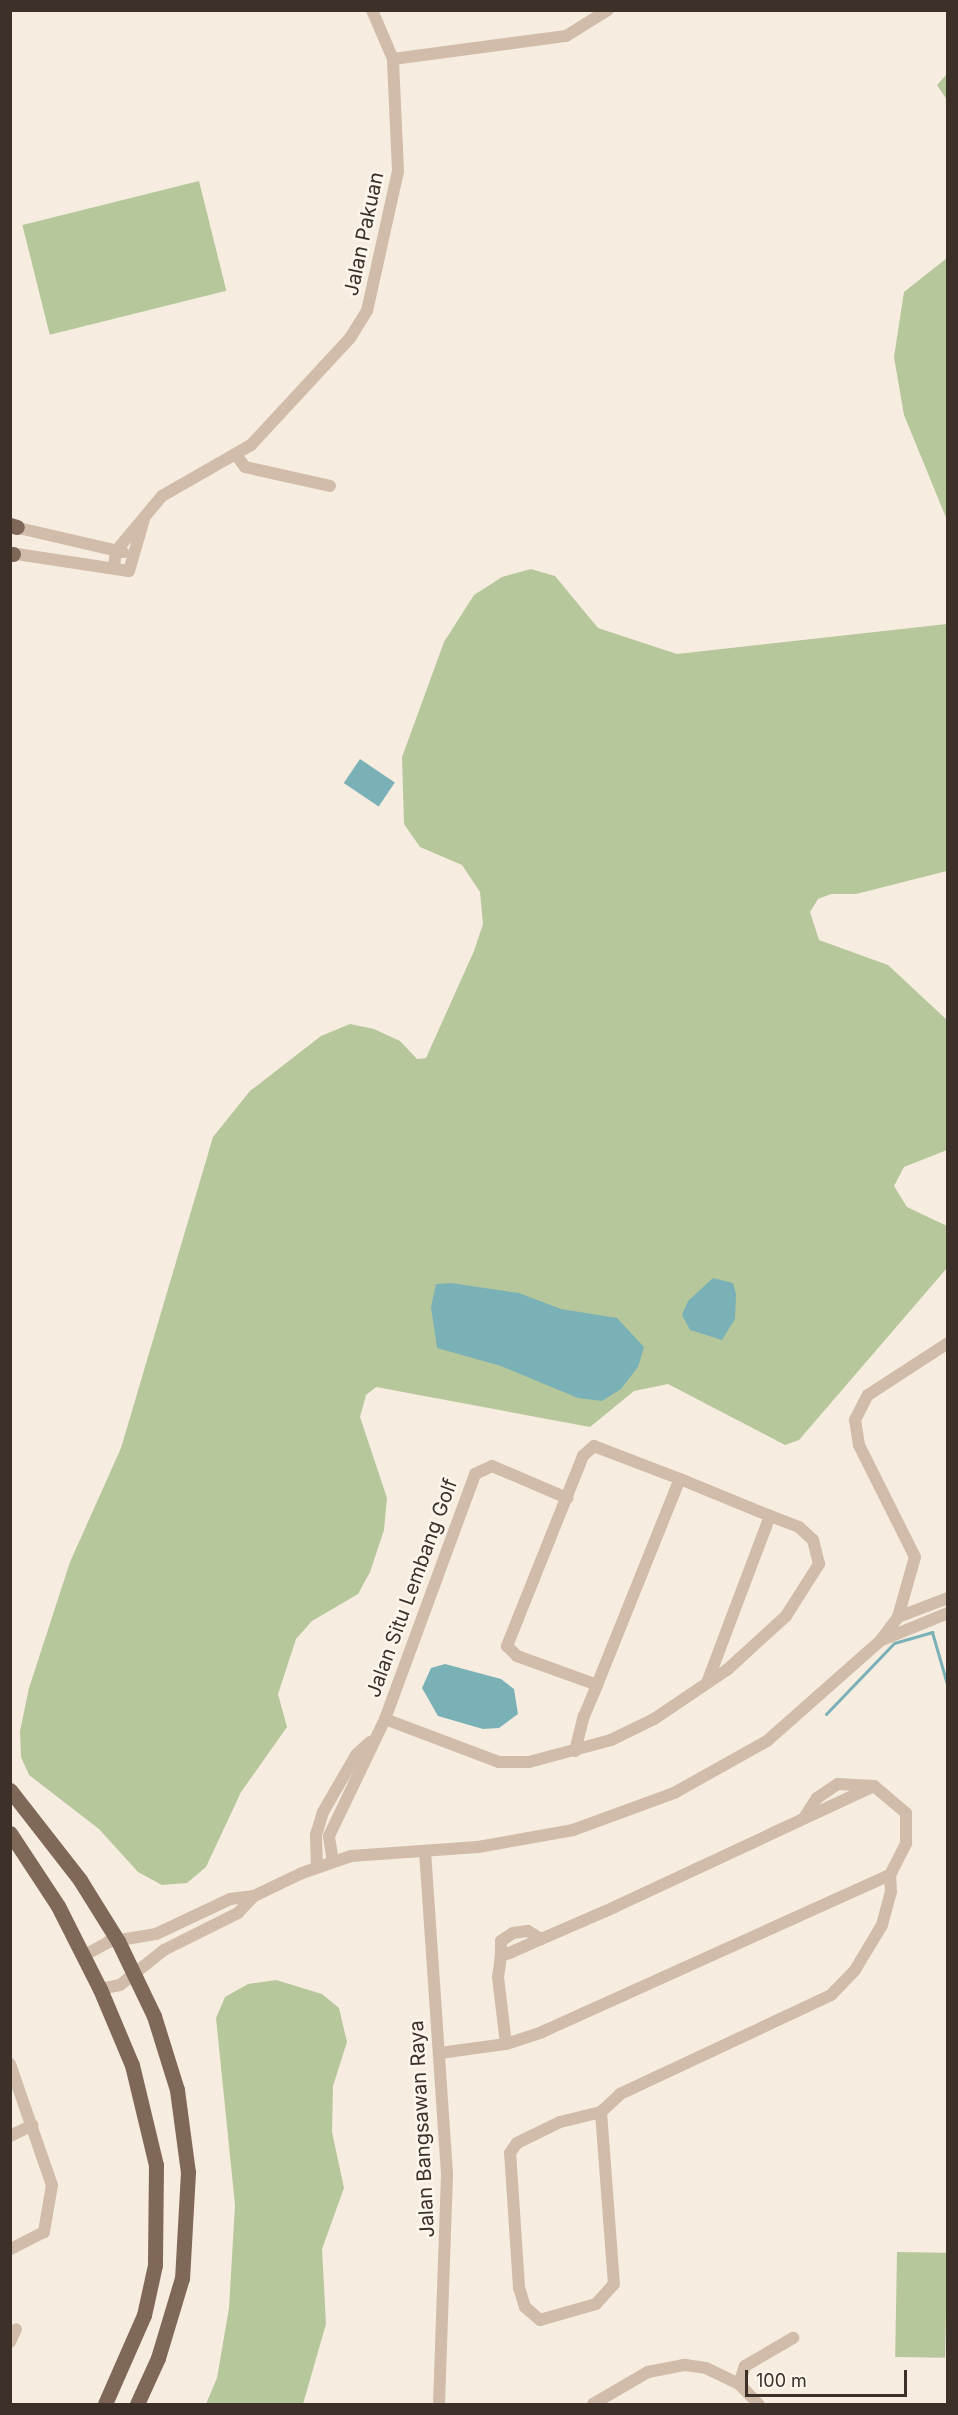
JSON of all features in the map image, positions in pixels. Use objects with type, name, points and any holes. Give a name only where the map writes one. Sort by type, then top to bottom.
[{"type":"main road","points":[[10,1790],[80,1880],[118,1941],[134,1971],[170,2062],[188,2172],[182,2278],[158,2358],[137,2404]]},
{"type":"main road","points":[[10,1833],[85,1955],[147,2114],[158,2217],[144,2315],[105,2404]]},
{"type":"street","name":"Jalan Pakuan","points":[[116,551],[162,496],[236,455],[350,338],[367,311],[398,171],[393,59],[372,10]]},
{"type":"street","points":[[393,59],[566,36],[608,10]]},
{"type":"street","points":[[236,455],[245,467],[330,486]]},
{"type":"street","points":[[12,554],[114,567],[129,571],[147,513]]},
{"type":"street","points":[[12,526],[133,554]]},
{"type":"street","points":[[114,567],[116,551]]},
{"type":"street","points":[[85,1955],[118,1941],[156,1934],[230,1899],[254,1896],[333,1862],[541,1838],[674,1793],[767,1741],[880,1641],[898,1617],[915,1557],[859,1445],[855,1420],[868,1395],[948,1342]]},
{"type":"street","points":[[385,1719],[499,1762],[575,1751],[638,1727],[707,1683],[772,1632],[817,1573],[817,1547],[807,1532],[594,1446],[585,1452],[507,1646],[517,1656],[597,1685]]},
{"type":"street","name":"Jalan Situ Lembang Golf","points":[[333,1862],[329,1836],[371,1742],[385,1719],[479,1470],[492,1466],[567,1498]]},
{"type":"street","points":[[575,1751],[597,1685],[680,1479]]},
{"type":"street","points":[[707,1683],[770,1516]]},
{"type":"street","points":[[898,1617],[948,1598]]},
{"type":"street","points":[[880,1641],[948,1613]]},
{"type":"street","name":"Jalan Situ Lembang Golf","points":[[317,1867],[316,1835],[333,1796],[356,1755],[371,1742]]},
{"type":"street","points":[[601,2112],[614,2284],[596,2304],[535,2319],[519,2287],[510,2153],[517,2143],[560,2122],[601,2112],[620,2094],[831,1995],[860,1963],[882,1924],[891,1892],[890,1875],[906,1844],[906,1813],[874,1786],[838,1784],[817,1798],[804,1818]]},
{"type":"street","points":[[506,2044],[501,1956],[541,1940],[874,1786]]},
{"type":"street","points":[[333,1796],[345,1804]]},
{"type":"street","name":"Jalan Bangsawan Raya","points":[[425,1851],[440,2053],[448,2232],[439,2404]]},
{"type":"street","points":[[440,2053],[506,2044],[890,1875]]},
{"type":"street","points":[[100,1989],[120,1985],[134,1971],[164,1950],[238,1913],[254,1896]]},
{"type":"street","points":[[10,2064],[49,2168],[50,2217],[44,2232],[10,2249]]},
{"type":"street","points":[[10,2136],[33,2125]]},
{"type":"street","points":[[10,2342],[16,2329]]},
{"type":"street","points":[[739,2384],[745,2366],[793,2338]]},
{"type":"street","points":[[593,2404],[662,2368],[706,2368],[739,2384],[758,2404]]},
{"type":"green space","points":[[947,74],[947,100],[937,85]]},
{"type":"green space","points":[[199,181],[226,291],[50,335],[22,225]]},
{"type":"green space","points":[[947,258],[947,520],[904,415],[894,357],[904,292]]},
{"type":"green space","points":[[531,569],[555,576],[598,628],[677,654],[947,624],[947,871],[856,894],[831,894],[818,899],[810,912],[819,940],[888,965],[947,1020],[947,1150],[904,1167],[894,1186],[907,1207],[947,1226],[947,1268],[799,1440],[785,1445],[668,1384],[634,1391],[590,1427],[376,1387],[366,1395],[360,1417],[387,1498],[384,1530],[370,1572],[358,1594],[312,1621],[296,1639],[278,1694],[287,1727],[241,1792],[206,1867],[187,1883],[162,1885],[138,1872],[99,1829],[29,1775],[21,1757],[20,1731],[29,1688],[70,1562],[121,1448],[213,1137],[250,1091],[321,1036],[350,1024],[374,1029],[400,1041],[417,1059],[426,1058],[474,951],[483,924],[480,892],[462,865],[420,847],[404,824],[402,757],[444,642],[474,595],[502,577]]},
{"type":"green space","points":[[276,1980],[322,1994],[339,2008],[347,2042],[333,2086],[332,2132],[344,2188],[322,2249],[326,2324],[303,2404],[206,2404],[217,2378],[229,2308],[235,2205],[216,2018],[225,1997],[248,1984]]},
{"type":"green space","points":[[897,2252],[947,2253],[945,2358],[895,2357]]},
{"type":"water","points":[[360,759],[395,782],[379,807],[344,783]]},
{"type":"water","points":[[713,1278],[733,1283],[736,1294],[735,1319],[722,1340],[690,1330],[682,1315],[688,1301]]},
{"type":"water","points":[[451,1283],[519,1293],[561,1309],[617,1318],[644,1347],[638,1367],[621,1389],[602,1401],[578,1398],[501,1366],[437,1348],[431,1307],[436,1284]]},
{"type":"water","points":[[445,1664],[501,1679],[514,1689],[518,1714],[499,1728],[483,1729],[438,1716],[422,1688],[431,1668]]},
{"type":"waterway","points":[[826,1714],[894,1643],[932,1632],[947,1684],[948,1755]]}]
